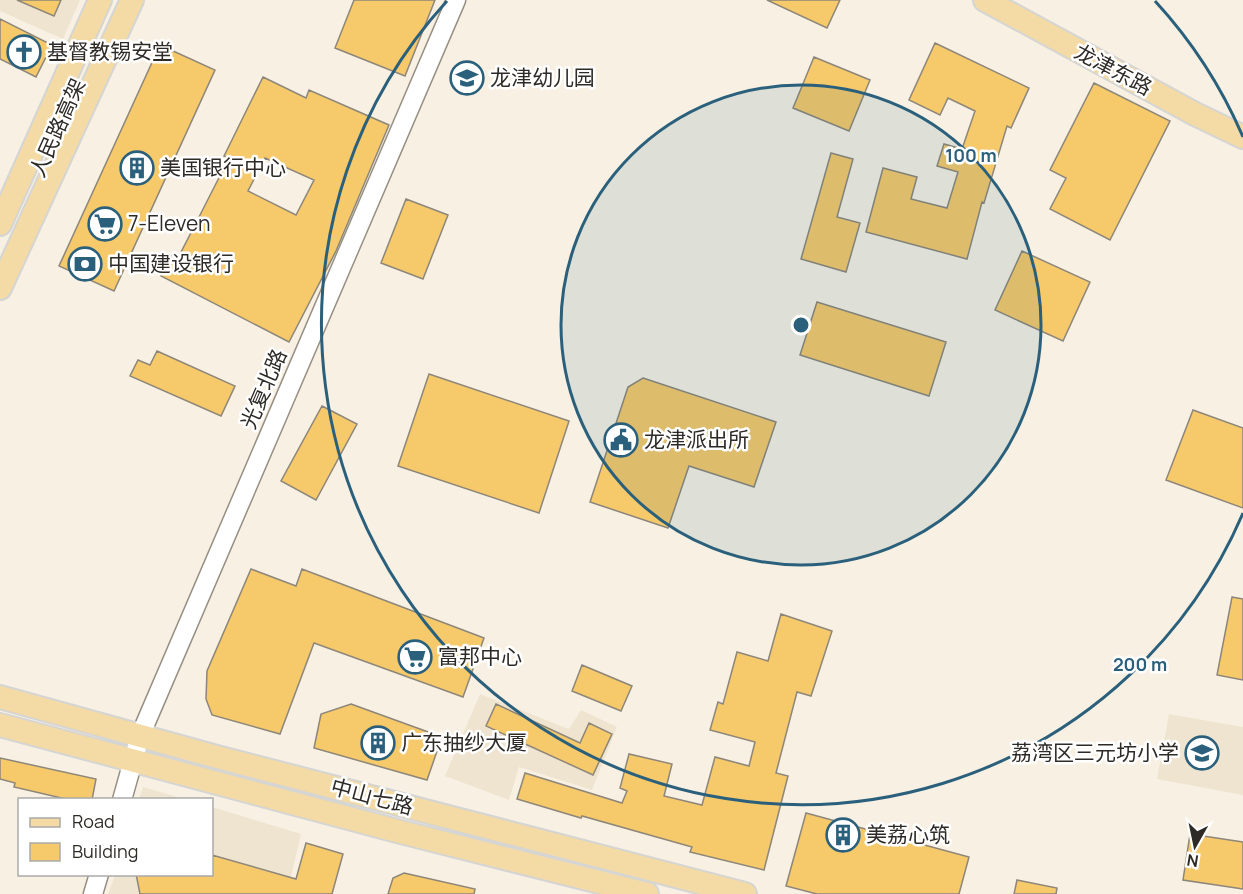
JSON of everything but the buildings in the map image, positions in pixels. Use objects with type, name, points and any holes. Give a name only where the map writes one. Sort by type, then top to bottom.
[{"type":"main road","points":[[0,224],[100,0]]},
{"type":"main road","name":"人民路高架","points":[[0,257],[116,0]]},
{"type":"main road","points":[[0,288],[132,0]]},
{"type":"main road","name":"龙津东路","points":[[985,0],[1195,114],[1243,137]]},
{"type":"main road","name":"中山七路","points":[[0,698],[745,894]]},
{"type":"main road","name":"中山七路","points":[[0,725],[397,831],[647,894]]},
{"type":"street","name":"光复北路","points":[[123,798],[140,736],[456,0]]},
{"type":"street","points":[[93,894],[98,876]]},
{"type":"shaded area","points":[[0,0],[80,0],[63,39],[0,11]]},
{"type":"shaded area","points":[[480,694],[569,729],[581,710],[617,727],[592,790],[519,767],[509,800],[445,776]]},
{"type":"shaded area","name":"荔湾区三元坊小学","points":[[1169,714],[1243,727],[1243,795],[1157,779]]},
{"type":"shaded area","points":[[143,787],[181,798],[139,798]]},
{"type":"shaded area","points":[[213,807],[301,834],[287,894],[108,894],[115,876],[213,876]]},
{"type":"place","name":"基督教锡安堂","points":[[24,52]]},
{"type":"place","name":"龙津幼儿园","points":[[467,78]]},
{"type":"place","name":"美国银行中心","points":[[137,168]]},
{"type":"place","name":"7-Eleven","points":[[105,224]]},
{"type":"place","name":"中国建设银行","points":[[85,264]]},
{"type":"place","name":"龙津派出所","points":[[621,440]]},
{"type":"place","name":"富邦中心","points":[[415,657]]},
{"type":"place","name":"广东抽纱大厦","points":[[378,743]]},
{"type":"place","name":"荔湾区三元坊小学","points":[[1202,753]]},
{"type":"place","name":"美荔心筑","points":[[843,835]]}]
